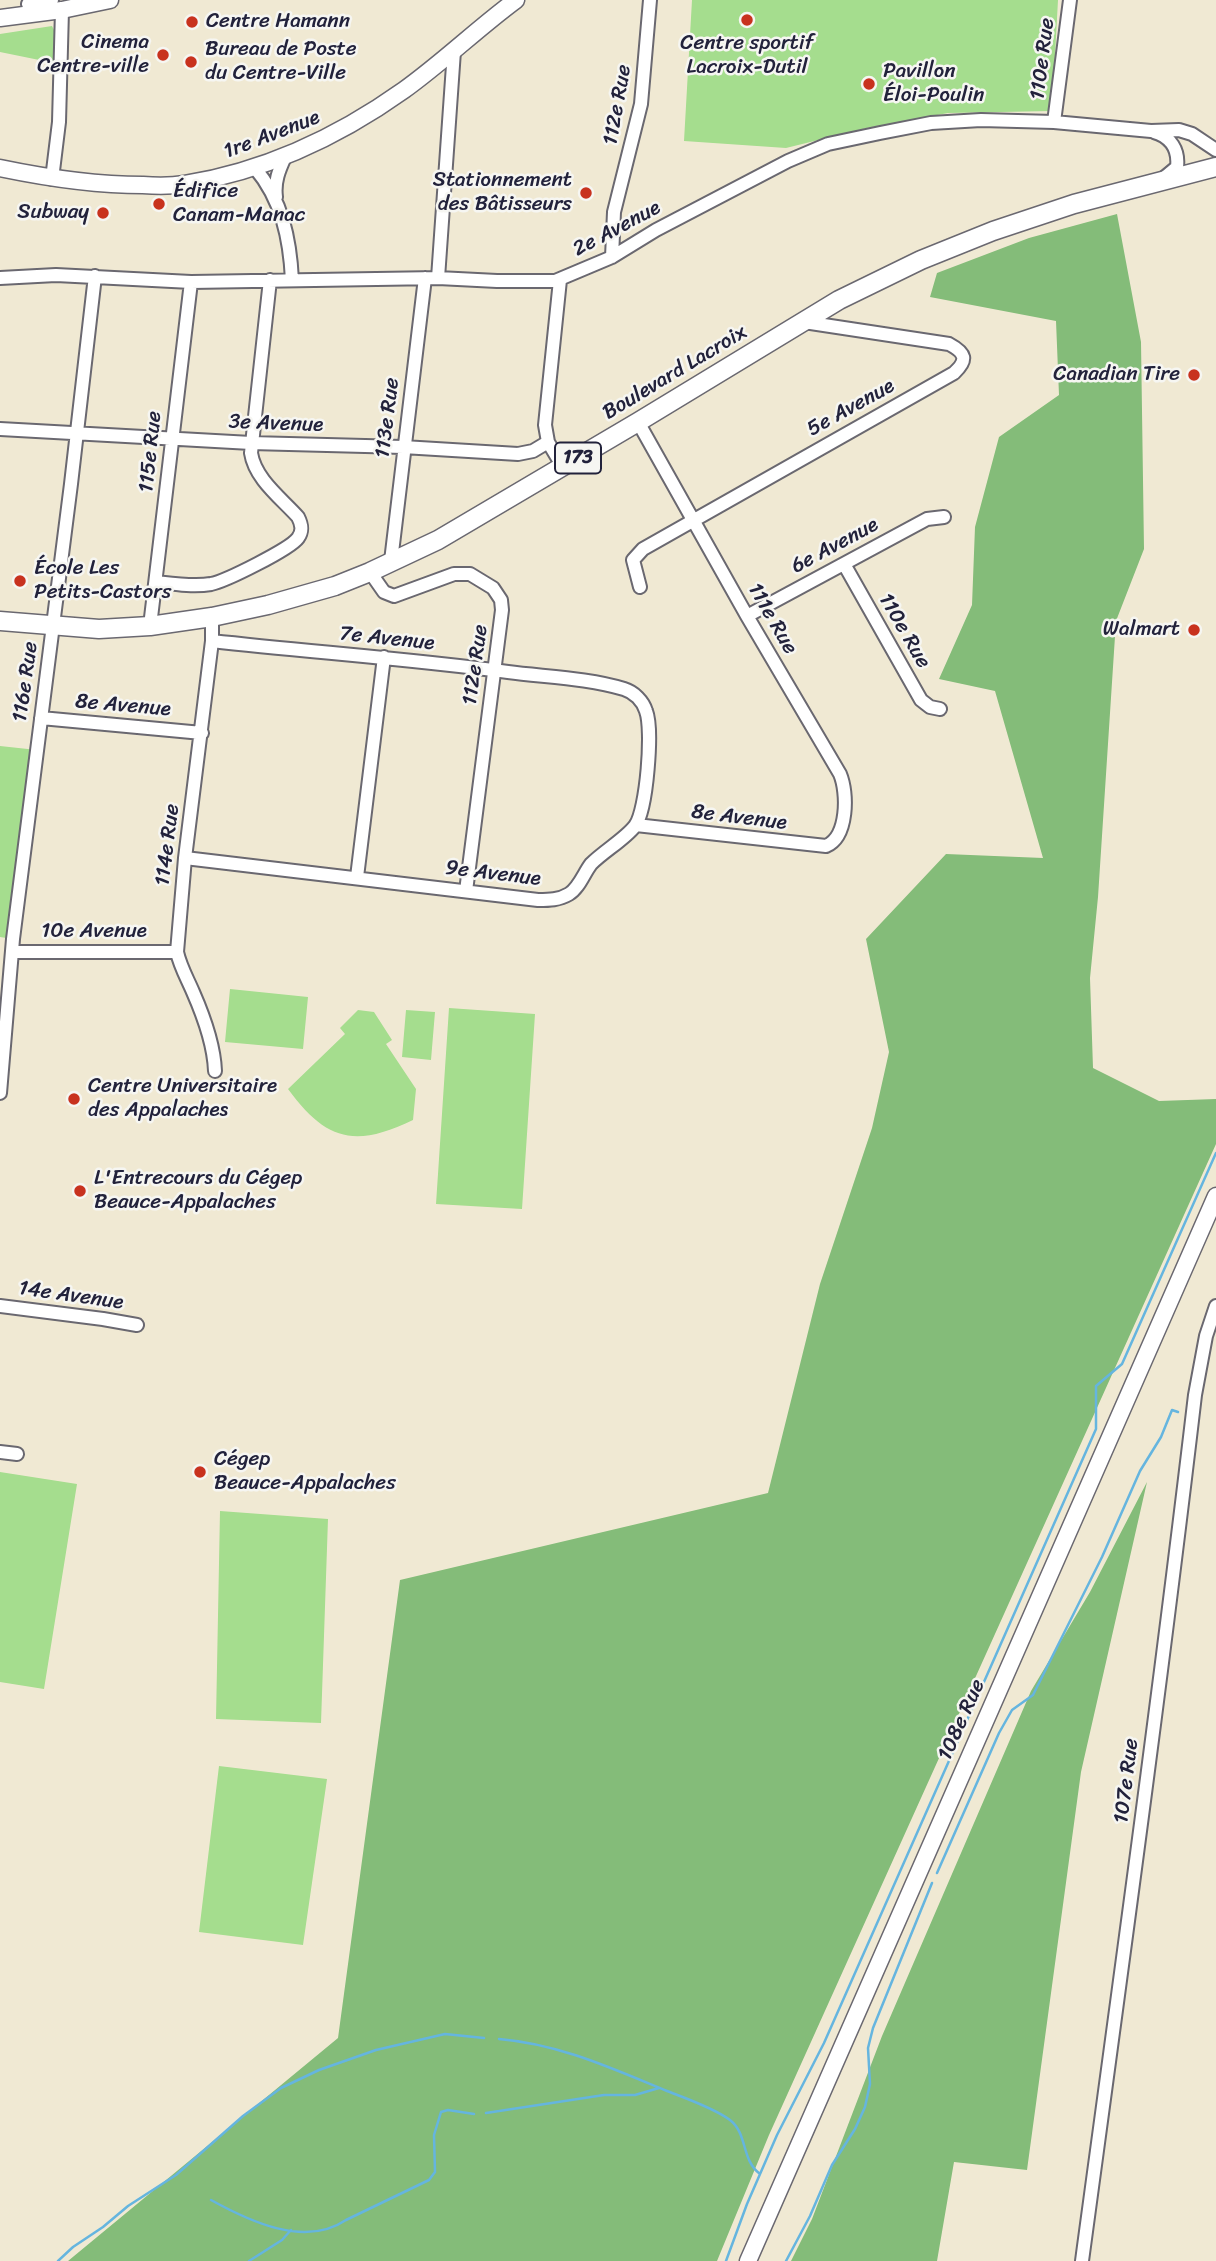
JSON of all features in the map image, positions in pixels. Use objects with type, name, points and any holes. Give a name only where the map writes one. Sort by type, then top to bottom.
[{"type":"main road","points":[[0,18],[57,5],[110,0]]},
{"type":"main road","name":"1re Avenue","points":[[0,167],[52,179],[108,185],[183,185],[255,168],[333,135],[369,113],[401,92],[516,0]]},
{"type":"main road","name":"Boulevard Lacroix","points":[[0,621],[99,629],[150,626],[212,617],[335,586],[438,540],[839,300],[921,260],[1005,227],[1074,204],[1216,167]]},
{"type":"main road","name":"Boulevard Lacroix","points":[[1129,189],[1216,180]]},
{"type":"main road","name":"108e Rue","points":[[748,2261],[1216,1196]]},
{"type":"street","name":"112e Rue","points":[[612,257],[614,212],[641,104],[650,0]]},
{"type":"street","name":"110e Rue","points":[[1054,122],[1070,0]]},
{"type":"street","points":[[28,4],[57,5],[59,122],[52,179]]},
{"type":"street","points":[[438,278],[454,51]]},
{"type":"street","name":"2e Avenue","points":[[0,278],[56,275],[191,282],[425,278],[497,282],[560,280],[612,257],[656,230],[788,161],[828,144],[931,123],[981,120],[1054,122],[1151,131],[1179,130],[1192,134],[1216,150]]},
{"type":"street","points":[[1151,131],[1164,135],[1173,145],[1178,158],[1173,172],[1157,183]]},
{"type":"street","points":[[277,205],[275,188],[285,157]]},
{"type":"street","points":[[255,168],[277,205],[286,228],[291,247],[292,280]]},
{"type":"street","name":"116e Rue","points":[[0,1094],[4,1000],[54,624],[95,276]]},
{"type":"street","name":"113e Rue","points":[[391,561],[425,278]]},
{"type":"street","points":[[157,582],[190,585],[216,583],[291,545],[302,528],[298,517],[260,475],[253,462],[251,443],[270,280]]},
{"type":"street","points":[[560,280],[545,425],[548,442],[563,467]]},
{"type":"street","name":"115e Rue","points":[[150,626],[191,282]]},
{"type":"street","name":"5e Avenue","points":[[639,587],[633,560],[637,554],[954,373],[964,359],[962,353],[949,344],[804,322]]},
{"type":"street","name":"111e Rue","points":[[638,422],[844,784],[844,813],[840,832],[835,840]]},
{"type":"street","name":"3e Avenue","points":[[0,429],[518,454],[548,442]]},
{"type":"street","name":"6e Avenue","points":[[747,616],[927,519],[944,517]]},
{"type":"street","name":"110e Rue","points":[[844,564],[921,700],[930,707],[940,709]]},
{"type":"street","name":"112e Rue","points":[[370,572],[384,592],[394,596],[454,574],[470,574],[493,588],[501,600],[502,610],[466,891]]},
{"type":"street","name":"114e Rue","points":[[212,617],[212,641],[185,858],[177,952],[180,966],[194,994],[211,1041],[215,1071]]},
{"type":"street","name":"7e Avenue","points":[[212,641],[384,657],[586,682],[627,690],[638,698],[646,709],[649,722],[643,802],[636,825]]},
{"type":"street","points":[[357,877],[384,657]]},
{"type":"street","name":"8e Avenue","points":[[41,718],[202,733]]},
{"type":"street","name":"8e Avenue","points":[[636,825],[814,846],[826,846],[835,840]]},
{"type":"street","name":"9e Avenue","points":[[185,858],[553,900],[571,893],[605,850],[636,825]]},
{"type":"street","name":"10e Avenue","points":[[12,953],[177,952]]},
{"type":"street","name":"14e Avenue","points":[[0,1306],[137,1325]]},
{"type":"street","name":"107e Rue","points":[[1082,2261],[1136,1876],[1195,1395],[1206,1336],[1216,1306]]},
{"type":"street","points":[[0,1452],[17,1454]]},
{"type":"green space","points":[[692,0],[1058,0],[1052,111],[948,113],[867,128],[786,148],[684,141]]},
{"type":"green space","points":[[52,26],[54,63],[0,52],[0,34]]},
{"type":"green space","points":[[1117,214],[1141,342],[1144,549],[1116,621],[1090,978],[1093,1068],[1159,1101],[1216,1099],[1216,1144],[769,2135],[717,2261],[68,2261],[338,2038],[400,1580],[768,1493],[820,1284],[872,1128],[889,1052],[866,939],[946,854],[1043,858],[995,691],[939,679],[972,605],[975,527],[999,437],[1059,395],[1056,321],[930,297],[937,273],[1029,238]]},
{"type":"green space","points":[[0,746],[37,750],[13,939],[0,937]]},
{"type":"green space","points":[[230,989],[308,997],[303,1049],[225,1042]]},
{"type":"green space","points":[[449,1008],[535,1014],[522,1209],[436,1204]]},
{"type":"green space","points":[[358,1010],[374,1012],[392,1040],[386,1044],[416,1089],[413,1120],[393,1129],[358,1136],[329,1129],[315,1120],[288,1089],[345,1034],[340,1028]]},
{"type":"green space","points":[[406,1010],[435,1012],[431,1060],[402,1057]]},
{"type":"green space","points":[[0,1472],[77,1484],[44,1689],[0,1682]]},
{"type":"green space","points":[[1147,1482],[1081,1772],[1027,2170],[954,2162],[937,2261],[791,2261],[812,2219],[882,2036],[1031,1691],[1090,1592]]},
{"type":"green space","points":[[220,1511],[328,1519],[321,1723],[216,1719]]},
{"type":"green space","points":[[219,1766],[327,1779],[303,1945],[199,1932]]},
{"type":"waterway","points":[[726,2261],[777,2135],[824,2043],[1096,1429],[1096,1386],[1122,1364],[1216,1153]]},
{"type":"waterway","points":[[937,1873],[999,1733],[1012,1710],[1033,1695],[1102,1557],[1140,1471],[1161,1437],[1172,1410],[1178,1412]]},
{"type":"waterway","points":[[786,2261],[810,2216],[832,2165],[855,2129],[865,2107],[870,2084],[868,2048],[873,2028],[932,1883]]},
{"type":"waterway","points":[[58,2261],[128,2206],[176,2175],[243,2116],[281,2088],[319,2070],[376,2050],[445,2034],[484,2038]]},
{"type":"waterway","points":[[499,2039],[543,2046],[585,2058],[716,2111],[736,2126],[750,2162],[760,2174]]},
{"type":"waterway","points":[[486,2113],[604,2095],[635,2095],[659,2088]]},
{"type":"waterway","points":[[211,2200],[242,2216],[277,2228],[295,2232],[330,2228],[429,2180],[435,2172],[434,2135],[441,2112],[448,2110],[474,2114]]},
{"type":"waterway","points":[[249,2261],[282,2240],[291,2230]]},
{"type":"place","name":"Centre sportif Lacroix-Dutil","points":[[747,20]]},
{"type":"place","name":"Centre Hamann","points":[[192,22]]},
{"type":"place","name":"Cinema Centre-ville","points":[[163,55]]},
{"type":"place","name":"Bureau de Poste du Centre-Ville","points":[[191,62]]},
{"type":"place","name":"Pavillon Éloi-Poulin","points":[[869,84]]},
{"type":"place","name":"Stationnement des Bâtisseurs","points":[[586,193]]},
{"type":"place","name":"Édifice Canam-Manac","points":[[159,204]]},
{"type":"place","name":"Subway","points":[[103,213]]},
{"type":"place","name":"Canadian Tire","points":[[1194,375]]},
{"type":"place","name":"École Les Petits-Castors","points":[[20,581]]},
{"type":"place","name":"Walmart","points":[[1194,630]]},
{"type":"place","name":"Centre Universitaire des Appalaches","points":[[74,1099]]},
{"type":"place","name":"L'Entrecours du Cégep Beauce-Appalaches","points":[[80,1191]]},
{"type":"place","name":"Cégep Beauce-Appalaches","points":[[200,1472]]}]
